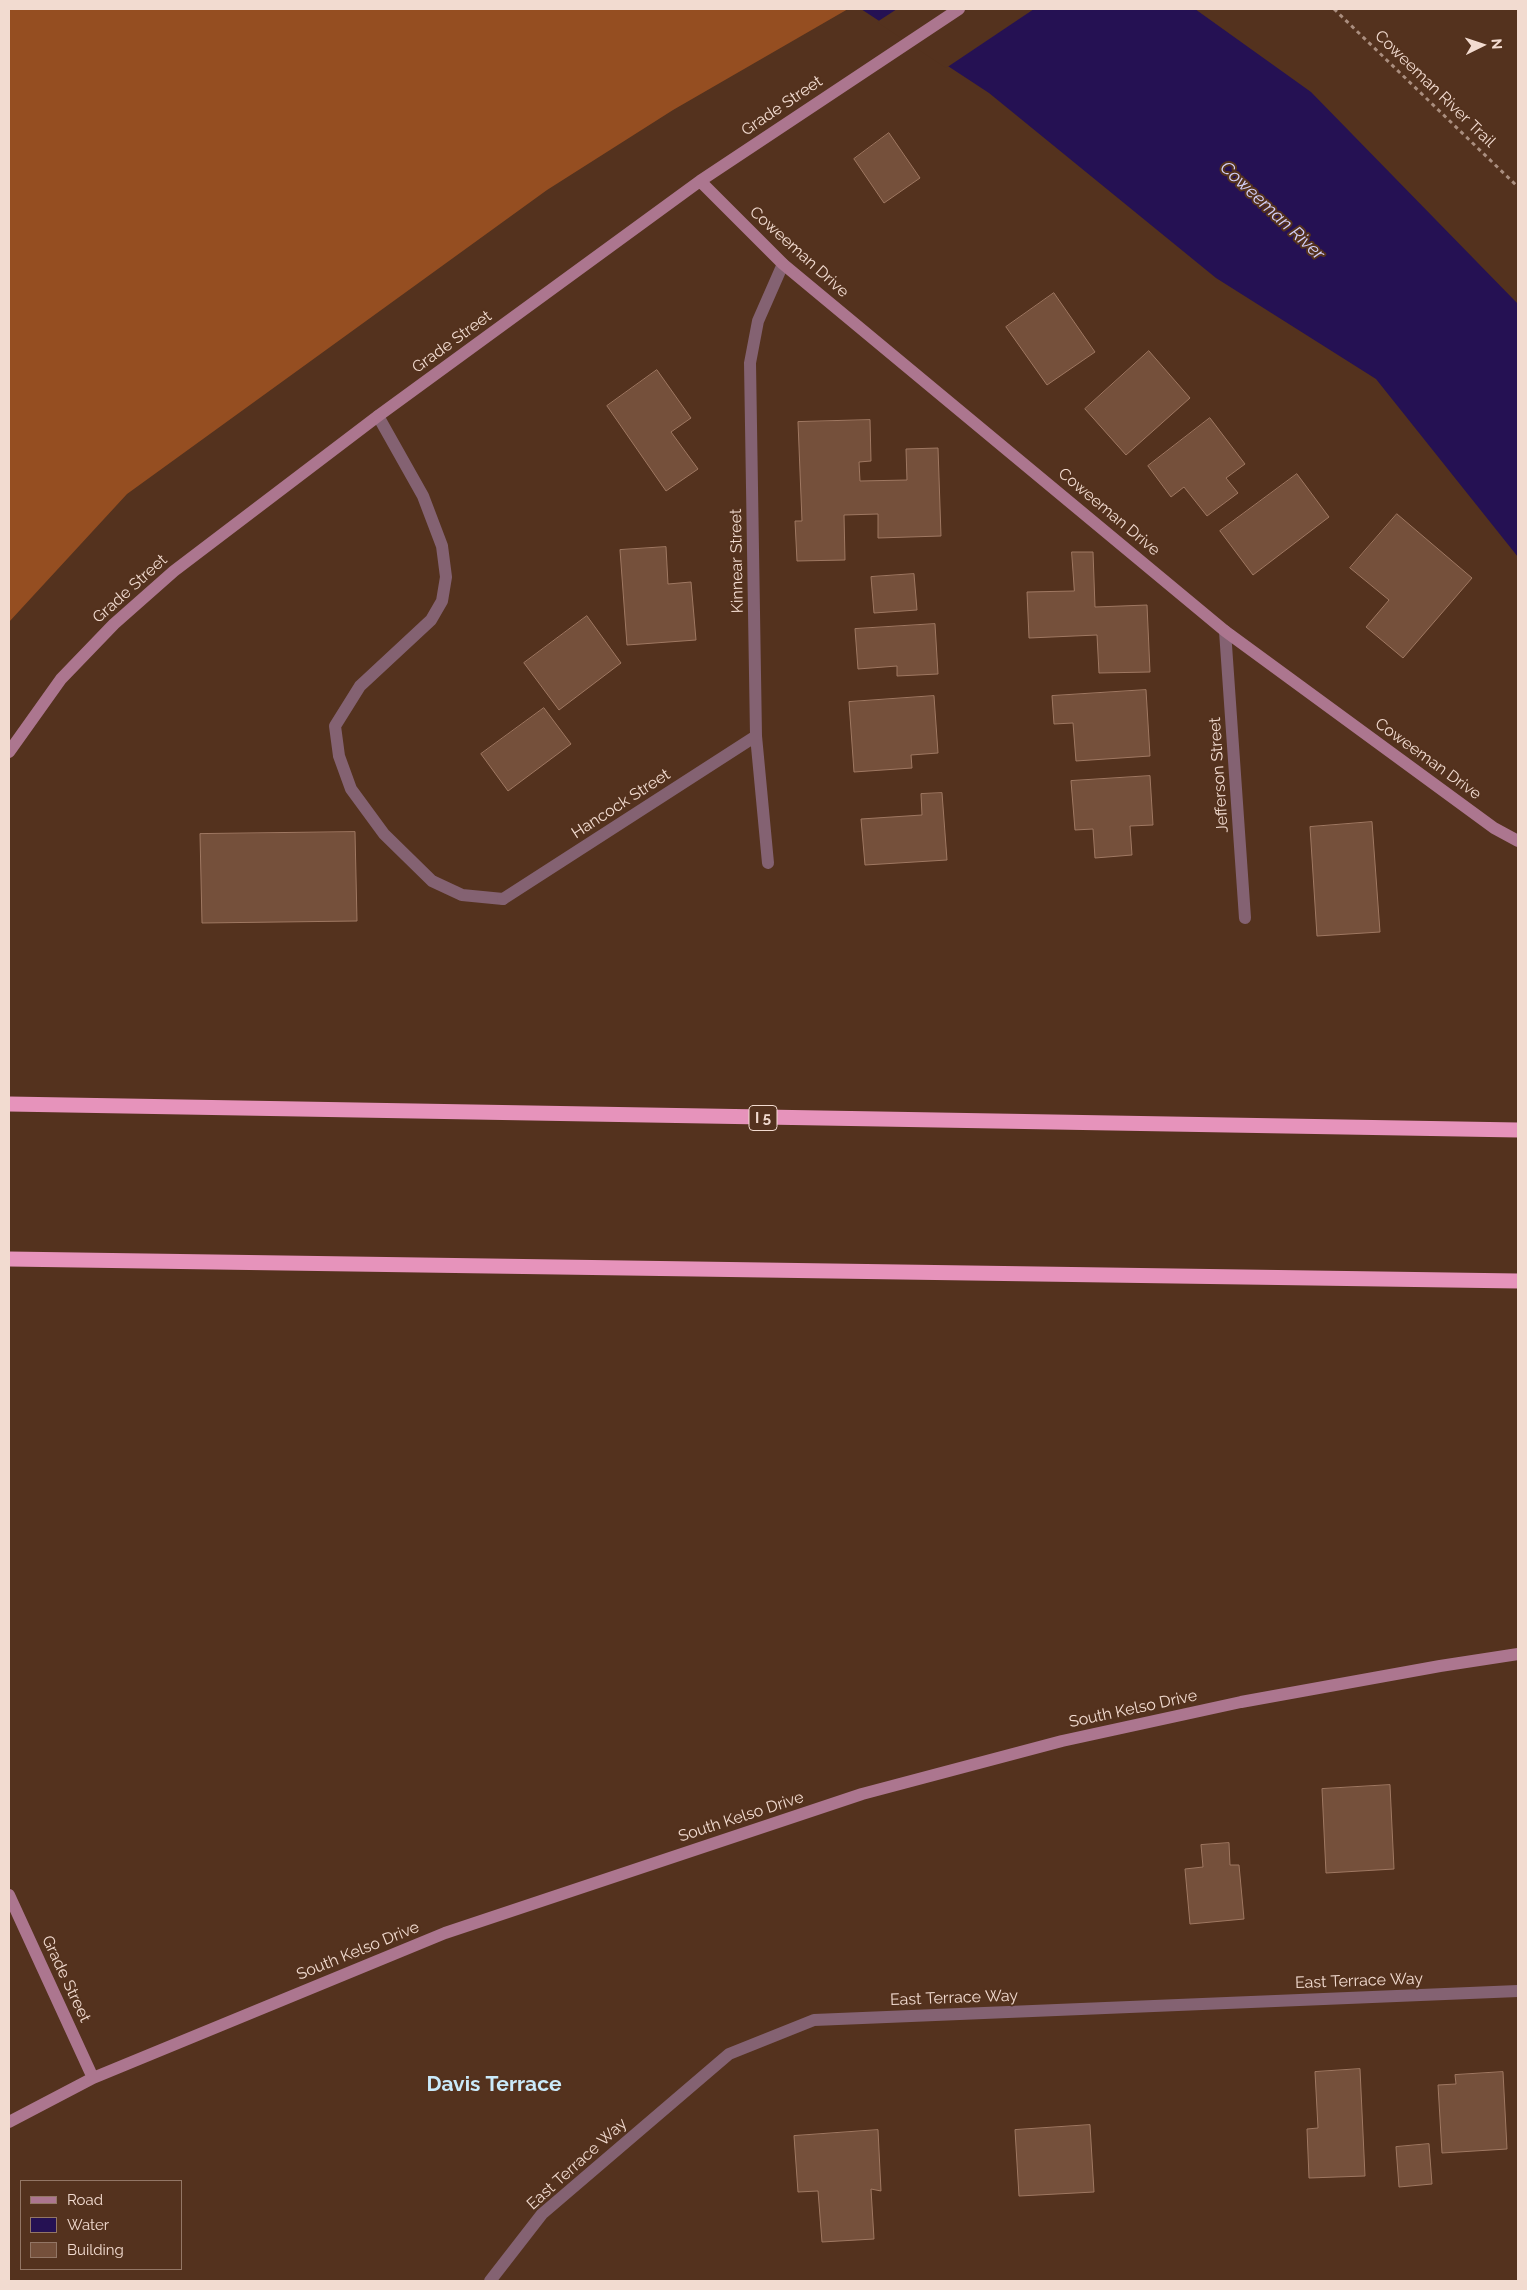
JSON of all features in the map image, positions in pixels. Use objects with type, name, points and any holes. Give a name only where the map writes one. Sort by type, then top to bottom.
[{"type":"highway","name":"I 5","points":[[9,1104],[1518,1130]]},
{"type":"highway","points":[[9,1259],[1518,1281]]},
{"type":"main road","name":"Grade Street","points":[[9,752],[61,679],[114,624],[174,570],[378,416],[700,181],[959,9]]},
{"type":"main road","name":"Coweeman Drive","points":[[700,181],[783,264],[1225,631],[1494,828],[1518,841]]},
{"type":"main road","name":"South Kelso Drive","points":[[9,2122],[93,2078],[445,1933],[862,1794],[1062,1741],[1241,1702],[1518,1654]]},
{"type":"main road","name":"Grade Street","points":[[9,1895],[93,2078]]},
{"type":"street","name":"Kinnear Street","points":[[768,863],[756,736],[750,363],[758,321],[783,264]]},
{"type":"street","name":"Hancock Street","points":[[378,416],[423,496],[442,546],[446,577],[442,601],[431,620],[360,686],[335,726],[339,756],[351,789],[384,834],[432,881],[462,895],[503,899],[756,736]]},
{"type":"street","name":"Jefferson Street","points":[[1225,631],[1245,918]]},
{"type":"street","name":"East Terrace Way","points":[[490,2281],[542,2214],[728,2054],[814,2020],[1518,1991]]},
{"type":"path","name":"Coweeman River Trail","points":[[1334,9],[1518,187]]},
{"type":"shaded area","points":[[9,9],[848,9],[673,110],[547,190],[127,494],[9,622]]},
{"type":"water","name":"Coweeman River","points":[[861,9],[1195,9],[1311,92],[1518,304],[1518,557],[1376,379],[1216,278],[989,93]]},
{"type":"pier","points":[[897,9],[1034,9],[946,68],[877,22]]},
{"type":"building","points":[[889,133],[920,178],[884,203],[854,159]]},
{"type":"building","points":[[1054,293],[1095,352],[1047,385],[1006,327]]},
{"type":"building","points":[[1149,351],[1190,398],[1126,455],[1085,409]]},
{"type":"building","points":[[657,370],[691,418],[671,432],[698,469],[666,491],[607,406]]},
{"type":"building","points":[[1210,418],[1245,464],[1226,478],[1238,493],[1207,516],[1184,487],[1171,497],[1148,466]]},
{"type":"building","points":[[870,420],[871,461],[859,462],[860,481],[907,480],[906,449],[938,448],[941,536],[878,538],[878,514],[844,515],[845,560],[797,561],[795,521],[802,521],[798,422]]},
{"type":"building","points":[[1297,474],[1329,517],[1253,575],[1220,531]]},
{"type":"building","points":[[1397,514],[1472,578],[1403,658],[1366,627],[1389,600],[1350,568]]},
{"type":"building","points":[[666,547],[668,584],[691,582],[696,640],[627,645],[620,550]]},
{"type":"building","points":[[1072,552],[1093,552],[1095,607],[1147,605],[1150,672],[1099,673],[1097,635],[1029,638],[1027,592],[1074,591]]},
{"type":"building","points":[[914,574],[917,610],[874,613],[871,577]]},
{"type":"building","points":[[587,616],[621,663],[559,710],[524,663]]},
{"type":"building","points":[[935,624],[938,674],[897,676],[897,666],[858,669],[855,629]]},
{"type":"building","points":[[1146,690],[1150,756],[1076,761],[1073,723],[1054,724],[1052,696]]},
{"type":"building","points":[[934,696],[938,753],[911,755],[912,768],[854,772],[849,702]]},
{"type":"building","points":[[544,708],[571,744],[508,791],[481,754]]},
{"type":"building","points":[[1150,776],[1153,825],[1130,826],[1132,855],[1095,858],[1093,829],[1075,830],[1071,781]]},
{"type":"building","points":[[942,793],[947,860],[865,865],[861,819],[922,815],[921,794]]},
{"type":"building","points":[[1372,822],[1380,932],[1317,936],[1310,827]]},
{"type":"building","points":[[355,832],[357,921],[202,923],[200,834]]},
{"type":"building","points":[[1390,1785],[1394,1869],[1326,1873],[1322,1789]]},
{"type":"building","points":[[1229,1843],[1230,1865],[1239,1865],[1244,1919],[1190,1924],[1185,1869],[1203,1867],[1201,1845]]},
{"type":"building","points":[[1360,2069],[1365,2176],[1309,2178],[1307,2129],[1318,2128],[1315,2072]]},
{"type":"building","points":[[1503,2072],[1507,2149],[1442,2153],[1438,2085],[1456,2084],[1455,2075]]},
{"type":"building","points":[[1090,2125],[1094,2192],[1019,2196],[1015,2130]]},
{"type":"building","points":[[878,2130],[881,2191],[871,2189],[874,2239],[822,2242],[818,2191],[798,2192],[794,2136]]},
{"type":"building","points":[[1429,2144],[1432,2184],[1399,2187],[1396,2147]]},
{"type":"district","name":"Davis Terrace","points":[[494,2085]]}]
